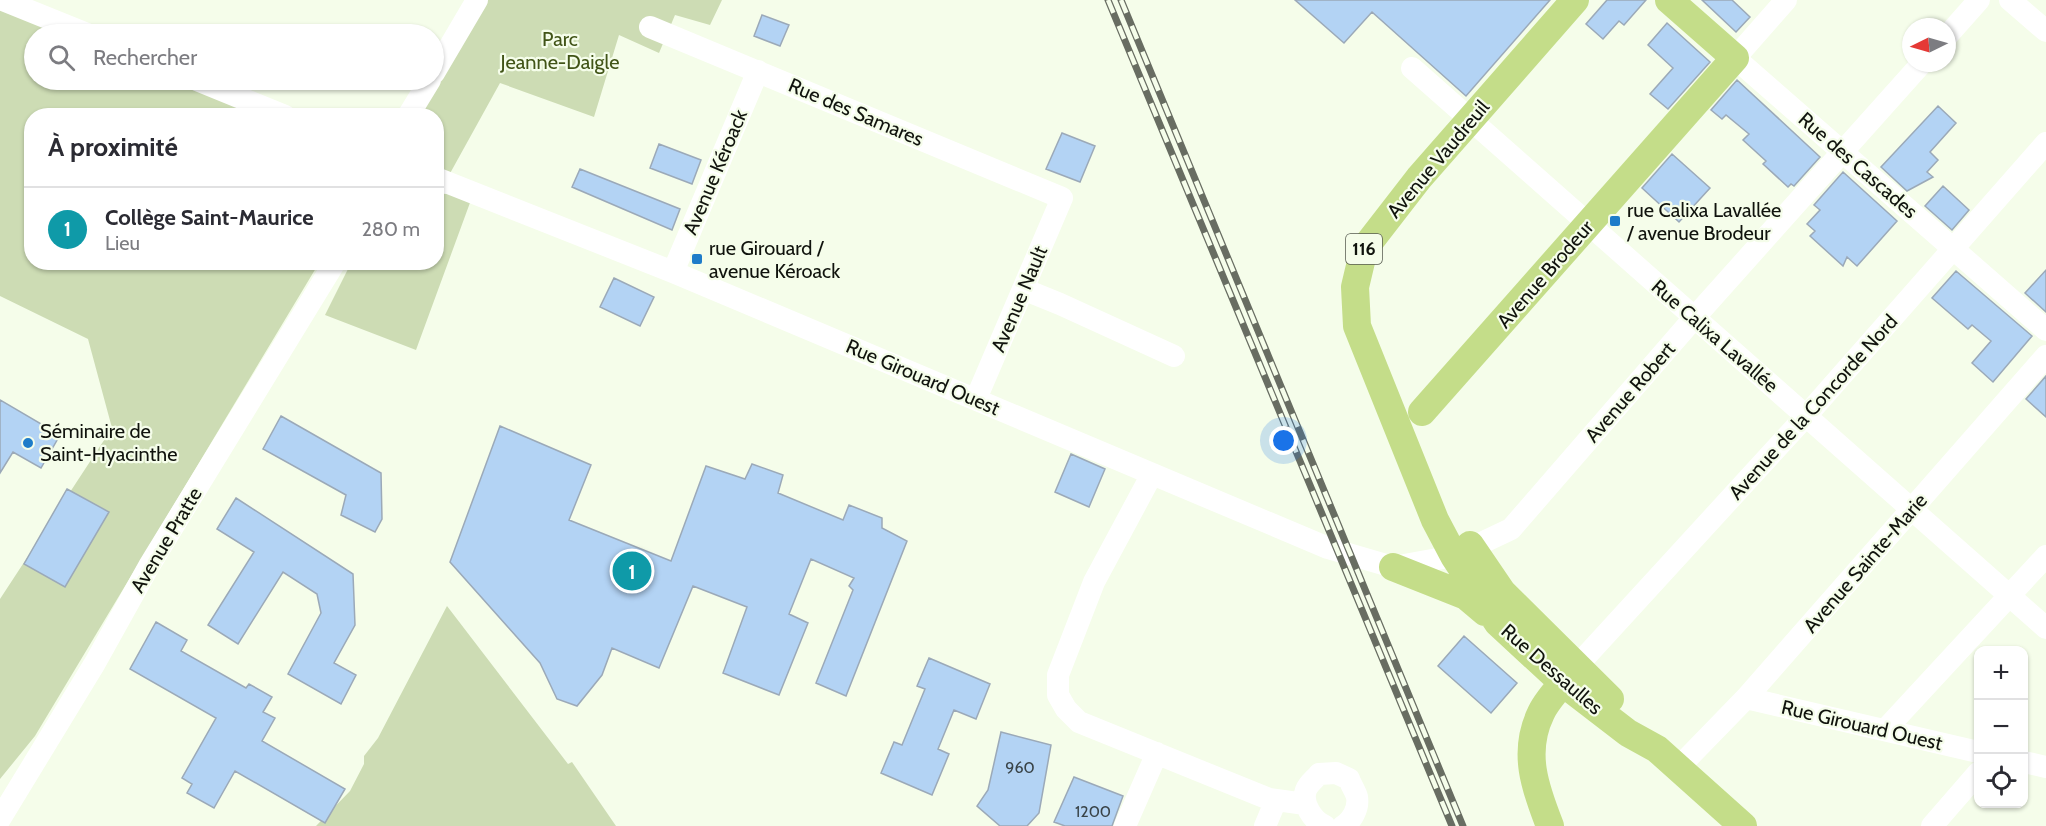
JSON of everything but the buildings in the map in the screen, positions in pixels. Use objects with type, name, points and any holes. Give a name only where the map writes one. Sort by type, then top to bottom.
[{"type":"main road","name":"Avenue Vaudreuil","points":[[1390,407],[1357,326],[1355,287],[1364,249],[1419,178],[1575,0]]},
{"type":"main road","name":"Rue des Cascades","points":[[1669,0],[1735,58]]},
{"type":"main road","name":"Avenue Brodeur","points":[[1422,412],[1735,58]]},
{"type":"main road","points":[[1390,407],[1406,414],[1422,412]]},
{"type":"main road","name":"Rue Dessaulles","points":[[1390,407],[1435,520],[1502,592],[1570,675],[1628,733],[1657,749],[1680,767],[1743,826]]},
{"type":"main road","name":"Rue Dessaulles","points":[[1422,412],[1423,441],[1445,496],[1462,551],[1498,623],[1570,675]]},
{"type":"main road","points":[[1393,567],[1466,596],[1498,623]]},
{"type":"main road","points":[[1550,826],[1531,771],[1530,752],[1541,712],[1570,675]]},
{"type":"street","points":[[3,0],[62,24]]},
{"type":"street","points":[[444,56],[477,0]]},
{"type":"street","name":"Avenue Brodeur","points":[[1735,58],[1786,0]]},
{"type":"street","points":[[1956,26],[1979,0]]},
{"type":"street","points":[[2010,0],[2046,31]]},
{"type":"street","name":"Rue des Samares","points":[[650,27],[1062,198]]},
{"type":"street","name":"Rue des Cascades","points":[[1735,58],[2046,330]]},
{"type":"street","name":"Rue Calixa Lavallée","points":[[1412,68],[2046,628]]},
{"type":"street","name":"Avenue Kéroack","points":[[673,272],[758,71]]},
{"type":"street","name":"Avenue Robert","points":[[1393,567],[1462,551],[1511,529],[1694,318],[1914,72]]},
{"type":"street","points":[[221,90],[265,108]]},
{"type":"street","points":[[413,108],[424,90]]},
{"type":"street","name":"Avenue de la Concorde Nord","points":[[1570,675],[1806,416],[2046,142]]},
{"type":"street","name":"Rue Girouard Ouest","points":[[444,183],[673,272],[1328,548],[1393,567]]},
{"type":"street","name":"Avenue Nault","points":[[976,399],[1062,198]]},
{"type":"street","name":"Avenue Pratte","points":[[0,819],[95,663],[149,566],[330,270]]},
{"type":"street","points":[[1023,289],[1174,356]]},
{"type":"street","name":"Avenue Sainte-Marie","points":[[1680,767],[1746,698],[2046,356]]},
{"type":"street","points":[[1152,474],[1094,582],[1058,675],[1058,695],[1066,709],[1079,722],[1269,799],[1305,804]]},
{"type":"street","points":[[1885,730],[2046,556]]},
{"type":"street","name":"Rue Girouard Ouest","points":[[1746,698],[1974,751]]},
{"type":"street","points":[[1125,826],[1157,753]]},
{"type":"street","points":[[1325,826],[1319,824],[1305,804],[1306,789],[1319,774],[1336,773],[1349,779],[1357,797],[1355,813],[1343,826]]},
{"type":"street","points":[[1932,826],[1974,778]]},
{"type":"street","points":[[1265,826],[1276,800]]},
{"type":"green space","points":[[0,0],[62,24],[24,24],[24,90],[227,90],[273,108],[24,108],[24,270],[315,270],[35,736],[0,779],[0,599],[112,428],[88,339],[0,296]]},
{"type":"green space","name":"Parc Jeanne-Daigle","points":[[475,0],[722,0],[710,25],[675,15],[659,53],[619,35],[594,117],[500,83],[448,177],[444,176],[444,108],[412,108],[422,90],[444,90],[444,53]]},
{"type":"green space","points":[[444,194],[471,200],[416,350],[325,315],[348,270],[444,270]]},
{"type":"green space","points":[[447,606],[568,764],[572,762],[616,826],[316,826],[350,791],[364,764],[364,756],[378,738]]},
{"type":"railway","points":[[1108,0],[1452,826]]},
{"type":"railway","points":[[1121,0],[1463,826]]},
{"type":"place","name":"rue Calixa Lavallée / avenue Brodeur","points":[[1615,221]]},
{"type":"place","name":"rue Girouard / avenue Kéroack","points":[[697,259]]},
{"type":"place","name":"Séminaire de Saint-Hyacinthe","points":[[28,443]]},
{"type":"place","name":"Collège Saint-Maurice","points":[[632,571]]}]
